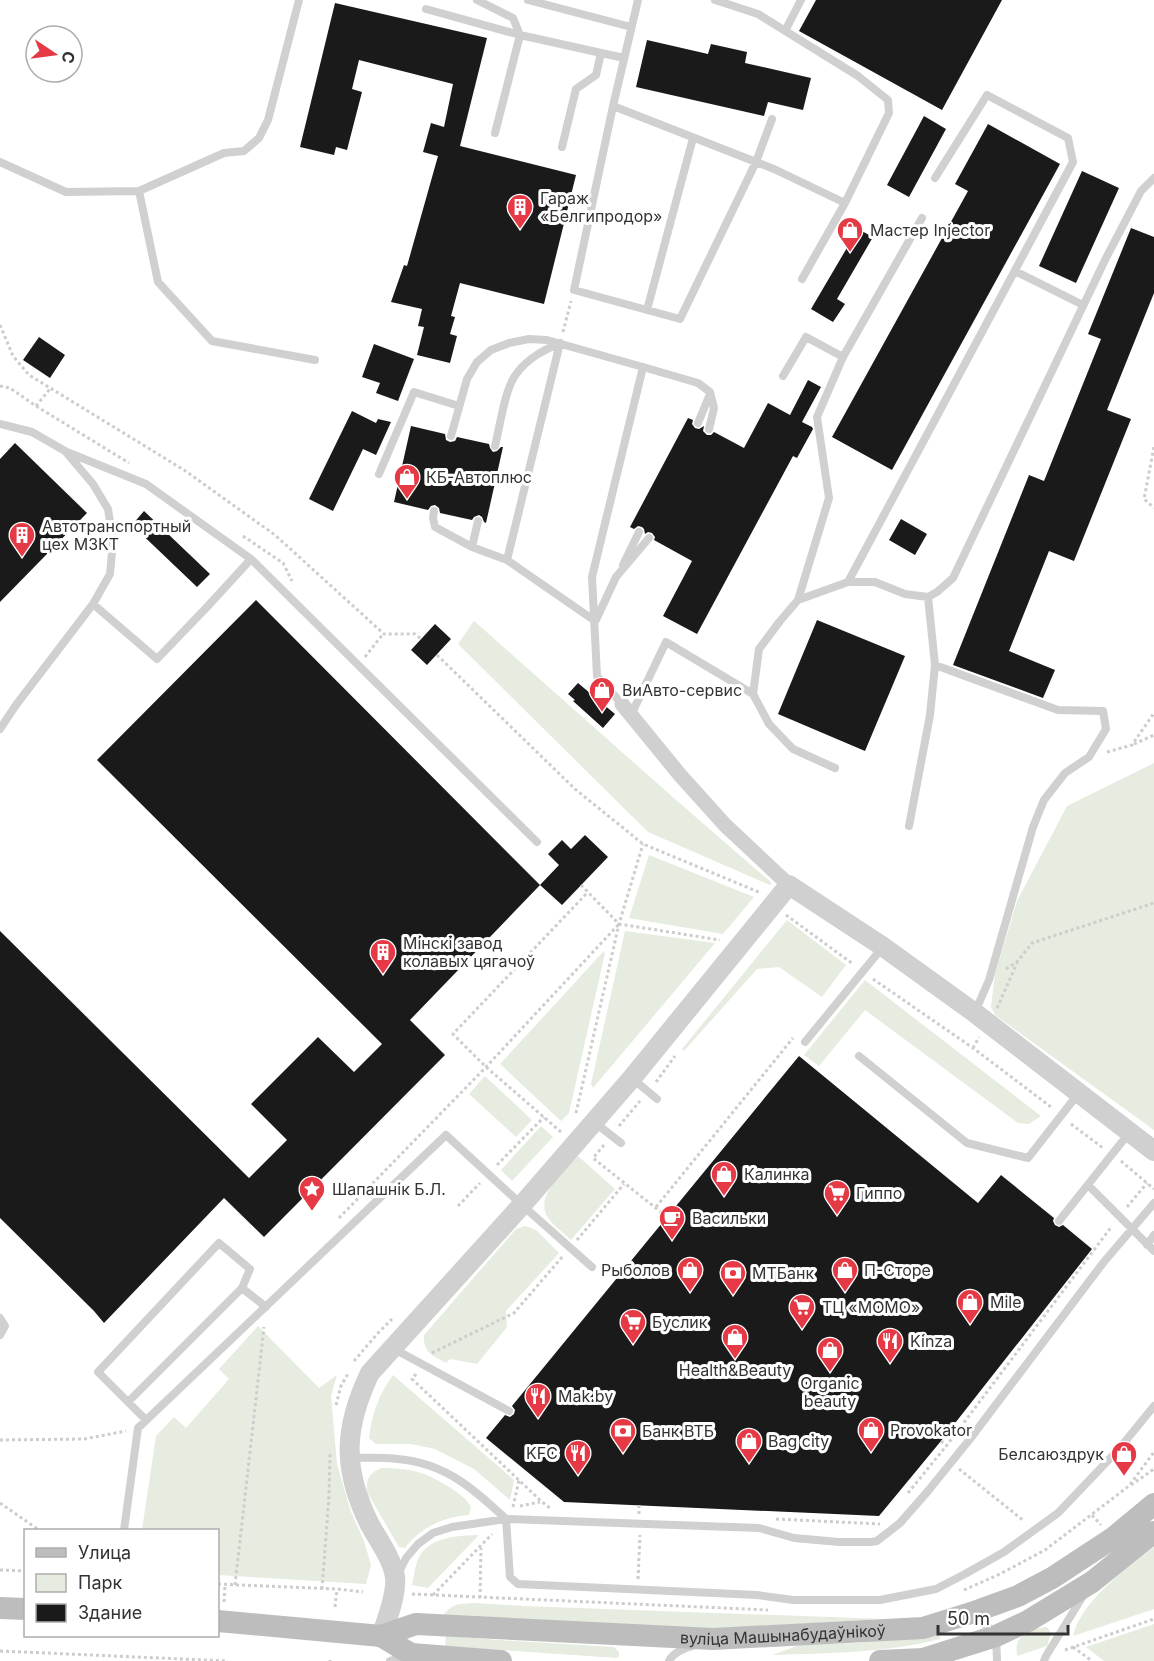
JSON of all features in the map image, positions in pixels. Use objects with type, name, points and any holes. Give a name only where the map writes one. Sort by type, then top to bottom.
[{"type":"main road","name":"вуліца Машынабудаўнікоў","points":[[219,1621],[381,1635],[416,1624],[713,1639],[923,1628],[1018,1596],[1052,1578],[1113,1538],[1154,1504]]},
{"type":"main road","name":"вуліца Машынабудаўнікоў","points":[[880,1661],[923,1659],[996,1636],[1028,1622],[1092,1582],[1154,1532]]},
{"type":"main road","points":[[0,1608],[24,1609]]},
{"type":"main road","name":"вуліца Машынабудаўнікоў","points":[[381,1635],[400,1658],[501,1661]]},
{"type":"street","points":[[626,710],[725,825],[789,885],[882,946],[975,1013],[1154,1150]]},
{"type":"street","points":[[381,1635],[400,1586],[357,1498],[350,1458],[353,1417],[359,1395],[370,1372],[522,1205],[632,1078],[789,885]]},
{"type":"street","points":[[380,1543],[381,1635]]},
{"type":"lane","points":[[0,162],[66,192],[139,192],[224,153],[244,151],[259,138],[268,120],[299,0]]},
{"type":"lane","points":[[477,0],[513,18],[520,34],[495,133]]},
{"type":"lane","points":[[528,0],[631,27]]},
{"type":"lane","points":[[638,0],[574,290],[680,319],[756,162],[772,119]]},
{"type":"lane","points":[[715,0],[758,14],[858,76],[888,100],[889,113],[845,203],[802,279]]},
{"type":"lane","points":[[785,31],[801,0]]},
{"type":"lane","points":[[426,9],[624,58]]},
{"type":"lane","points":[[562,147],[576,89],[596,75],[601,53]]},
{"type":"lane","points":[[848,582],[1073,162],[1068,138],[987,95],[935,178]]},
{"type":"lane","points":[[613,106],[774,169],[845,203]]},
{"type":"lane","points":[[647,310],[693,138]]},
{"type":"lane","points":[[798,600],[848,582],[875,582],[905,594],[928,597],[953,578],[1083,305],[1141,191],[1154,178]]},
{"type":"lane","points":[[139,192],[158,282],[212,340],[315,360]]},
{"type":"lane","points":[[753,694],[759,649],[798,600],[829,498],[818,417],[843,357],[922,218]]},
{"type":"lane","points":[[1015,271],[1083,305]]},
{"type":"lane","points":[[783,376],[806,337],[843,357]]},
{"type":"lane","points":[[451,436],[467,379],[477,362],[490,350],[529,339],[560,343],[699,383],[710,392],[714,408],[709,429]]},
{"type":"lane","points":[[495,446],[515,374],[541,351],[560,343]]},
{"type":"lane","points":[[507,561],[560,343]]},
{"type":"lane","points":[[643,367],[592,577],[597,676],[626,710],[666,642],[753,694],[769,724],[793,749],[836,768]]},
{"type":"lane","points":[[379,474],[414,392],[459,406]]},
{"type":"lane","points":[[698,423],[710,392]]},
{"type":"lane","points":[[0,424],[32,432],[65,451],[146,484],[251,559],[537,842]]},
{"type":"lane","points":[[0,729],[93,604],[110,574],[113,541],[108,509],[93,484],[65,451]]},
{"type":"lane","points":[[434,511],[435,527],[472,547],[507,561],[595,621]]},
{"type":"lane","points":[[472,547],[478,521]]},
{"type":"lane","points":[[595,621],[639,532]]},
{"type":"lane","points":[[616,577],[650,538]]},
{"type":"lane","points":[[93,604],[157,658],[251,559]]},
{"type":"lane","points":[[909,826],[930,715],[935,665],[928,597]]},
{"type":"lane","points":[[935,665],[1058,710],[1103,711],[1106,729],[1089,757],[1065,773],[1044,800],[1033,827],[989,980],[975,1013]]},
{"type":"lane","points":[[805,1042],[882,946]]},
{"type":"lane","points":[[859,1056],[967,1143],[1028,1158],[1079,1093]]},
{"type":"lane","points":[[632,1078],[657,1099]]},
{"type":"lane","points":[[594,1122],[621,1143]]},
{"type":"lane","points":[[1059,1221],[1130,1132]]},
{"type":"lane","points":[[124,1529],[138,1428],[446,1135],[592,1267]]},
{"type":"lane","points":[[1088,1185],[1154,1251]]},
{"type":"lane","points":[[400,1586],[406,1558],[432,1533],[452,1527],[506,1519],[759,1528],[794,1538],[839,1542],[877,1541],[900,1523],[951,1463],[1077,1297],[1154,1203]]},
{"type":"lane","points":[[1147,1245],[1154,1235]]},
{"type":"lane","points":[[128,1402],[242,1288],[250,1269],[219,1243],[98,1372],[128,1402],[146,1420]]},
{"type":"lane","points":[[242,1288],[266,1307]]},
{"type":"lane","points":[[0,1318],[5,1326],[0,1335]]},
{"type":"lane","points":[[393,1348],[508,1411]]},
{"type":"lane","points":[[350,1458],[398,1458],[418,1462],[439,1468],[462,1481],[506,1519],[510,1577],[518,1584],[757,1595],[793,1600],[880,1599],[936,1589],[1004,1551],[1059,1514],[1154,1407]]},
{"type":"lane","points":[[1044,1661],[1092,1582]]},
{"type":"lane","points":[[971,1613],[996,1636],[997,1661]]},
{"type":"lane","points":[[669,1661],[684,1648],[713,1639]]},
{"type":"path","points":[[560,343],[574,290]]},
{"type":"path","points":[[0,325],[13,356],[29,375],[184,470],[275,535],[384,634],[415,634],[421,639]]},
{"type":"path","points":[[36,406],[50,388]]},
{"type":"path","points":[[1154,447],[1144,499],[1154,508]]},
{"type":"path","points":[[364,657],[384,634]]},
{"type":"path","points":[[437,655],[575,789],[644,844],[764,894]]},
{"type":"path","points":[[1132,745],[1154,713]]},
{"type":"path","points":[[1089,757],[1132,745],[1154,735]]},
{"type":"path","points":[[575,1117],[619,924],[644,844]]},
{"type":"path","points":[[581,885],[619,924],[728,941]]},
{"type":"path","points":[[562,1133],[486,1067],[453,1034],[588,892]]},
{"type":"path","points":[[997,1008],[1017,962],[1032,943],[1154,903]]},
{"type":"path","points":[[786,914],[1051,1107]]},
{"type":"path","points":[[332,1225],[486,1067],[619,924]]},
{"type":"path","points":[[989,980],[1017,962]]},
{"type":"path","points":[[973,1048],[981,1034]]},
{"type":"path","points":[[655,1208],[795,1035]]},
{"type":"path","points":[[458,1206],[544,1117]]},
{"type":"path","points":[[592,1158],[667,1217]]},
{"type":"path","points":[[904,1498],[1147,1183]]},
{"type":"path","points":[[432,1353],[514,1313],[624,1184]]},
{"type":"path","points":[[235,1585],[266,1307]]},
{"type":"path","points":[[416,1374],[412,1379],[552,1509]]},
{"type":"path","points":[[0,1440],[84,1439],[138,1428]]},
{"type":"path","points":[[941,1441],[947,1445],[951,1463],[1026,1523],[1032,1531]]},
{"type":"path","points":[[1129,1486],[1154,1452]]},
{"type":"path","points":[[958,1593],[1000,1575],[1044,1550],[1154,1469]]},
{"type":"path","points":[[519,1480],[513,1509],[541,1501]]},
{"type":"path","points":[[0,1503],[38,1529]]},
{"type":"path","points":[[637,1605],[639,1505]]},
{"type":"path","points":[[766,1518],[882,1524]]},
{"type":"path","points":[[433,1595],[498,1528]]},
{"type":"path","points":[[480,1598],[481,1546]]},
{"type":"path","points":[[0,1570],[24,1571]]},
{"type":"path","points":[[219,1584],[363,1592]]},
{"type":"path","points":[[400,1586],[433,1595],[775,1610]]},
{"type":"path","points":[[335,1607],[337,1589]]},
{"type":"path","points":[[1092,1661],[1073,1647],[1154,1619]]},
{"type":"path","points":[[0,1651],[228,1661]]},
{"type":"green space","points":[[474,621],[772,883],[770,885],[648,832],[458,644]]},
{"type":"green space","points":[[1154,763],[1154,1130],[995,1015],[991,1007],[995,974],[1017,901],[1067,806]]},
{"type":"green space","points":[[649,855],[754,897],[723,934],[629,918]]},
{"type":"green space","points":[[787,920],[846,965],[822,997],[779,967],[757,969],[684,1051],[682,1049]]},
{"type":"green space","points":[[625,931],[715,943],[593,1088],[591,1084]]},
{"type":"green space","points":[[603,952],[605,953],[569,1113],[561,1121],[500,1064]]},
{"type":"green space","points":[[865,980],[1041,1116],[1029,1124],[1018,1123],[865,1010],[819,1066],[804,1055]]},
{"type":"green space","points":[[485,1076],[532,1120],[516,1137],[469,1094]]},
{"type":"green space","points":[[541,1126],[553,1137],[512,1181],[501,1170]]},
{"type":"green space","points":[[578,1156],[615,1189],[571,1240],[555,1226],[544,1208],[548,1192],[553,1184]]},
{"type":"green space","points":[[525,1226],[536,1230],[559,1253],[506,1311],[507,1327],[477,1364],[450,1359],[446,1363],[433,1355],[425,1346],[424,1335],[516,1229]]},
{"type":"green space","points":[[258,1326],[319,1388],[337,1375],[331,1396],[337,1464],[351,1512],[364,1541],[371,1565],[366,1584],[219,1575],[219,1529],[142,1529],[156,1436],[174,1417],[186,1428],[229,1379],[219,1369]]},
{"type":"green space","points":[[393,1375],[514,1480],[510,1500],[474,1469],[435,1449],[411,1444],[376,1444],[369,1438],[376,1405]]},
{"type":"green space","points":[[381,1468],[414,1471],[436,1479],[468,1502],[471,1507],[469,1515],[433,1524],[418,1534],[405,1548],[399,1547],[367,1492],[369,1477]]},
{"type":"green space","points":[[479,1535],[428,1588],[412,1585],[419,1557],[430,1545],[446,1538]]},
{"type":"green space","points":[[1154,1547],[1154,1609],[1073,1636],[1085,1610],[1095,1598]]},
{"type":"green space","points":[[474,1603],[884,1619],[709,1629],[443,1616],[453,1606]]},
{"type":"green space","points":[[1154,1624],[1154,1661],[1104,1661],[1086,1647]]},
{"type":"green space","points":[[1047,1627],[1051,1633],[1047,1646],[1017,1656],[1017,1645],[1021,1637],[1034,1630]]},
{"type":"green space","points":[[940,1634],[940,1639],[898,1647],[856,1652],[772,1655],[800,1645],[858,1643]]},
{"type":"green space","points":[[446,1636],[614,1647],[619,1652],[619,1656],[617,1658],[445,1646]]},
{"type":"building","points":[[816,0],[1002,0],[942,110],[799,31]]},
{"type":"building","points":[[335,3],[487,38],[460,146],[576,175],[544,304],[460,283],[451,316],[455,317],[450,334],[457,336],[450,363],[417,355],[424,327],[418,326],[422,309],[391,302],[404,265],[407,266],[438,156],[423,152],[431,123],[444,127],[453,84],[359,60],[352,89],[362,92],[347,150],[336,147],[334,155],[300,147]]},
{"type":"building","points":[[647,40],[708,54],[711,44],[747,52],[745,63],[811,78],[803,110],[768,102],[764,116],[636,87]]},
{"type":"building","points":[[924,116],[946,129],[909,197],[887,185]]},
{"type":"building","points":[[988,124],[1060,164],[892,470],[832,437],[968,191],[955,184]]},
{"type":"building","points":[[1082,171],[1119,188],[1076,283],[1039,266]]},
{"type":"building","points":[[1131,228],[1154,237],[1154,293],[1107,410],[1131,419],[1074,561],[1049,551],[1009,651],[1055,670],[1043,698],[953,665],[1029,475],[1044,481],[1101,339],[1088,334]]},
{"type":"building","points":[[858,229],[873,237],[837,299],[845,304],[833,322],[811,309]]},
{"type":"building","points":[[39,337],[65,355],[50,378],[23,360]]},
{"type":"building","points":[[374,344],[414,359],[398,401],[376,393],[380,383],[362,377]]},
{"type":"building","points":[[808,380],[821,387],[802,422],[813,429],[797,458],[793,456],[697,634],[663,616],[692,561],[654,540],[652,533],[645,534],[642,527],[638,526],[634,529],[630,527],[688,418],[693,420],[692,424],[695,428],[699,429],[704,426],[703,431],[707,435],[714,432],[744,448],[768,403],[790,415]]},
{"type":"building","points":[[352,411],[376,423],[378,419],[391,422],[376,455],[363,449],[333,511],[309,499]]},
{"type":"building","points":[[411,426],[445,434],[446,440],[450,442],[455,441],[457,437],[489,444],[493,452],[503,447],[486,523],[479,515],[472,520],[440,513],[439,508],[435,505],[428,510],[394,502]]},
{"type":"building","name":"Автотранспортный цех МЗКТ","points":[[15,443],[87,513],[0,602],[0,459]]},
{"type":"building","points":[[144,511],[210,574],[197,587],[132,525]]},
{"type":"building","points":[[901,519],[927,534],[915,555],[889,540]]},
{"type":"building","name":"Мінскі завод колавых цягачоў","points":[[256,600],[540,885],[410,1020],[445,1055],[264,1237],[224,1198],[104,1323],[0,1218],[0,931],[249,1178],[287,1140],[251,1104],[318,1037],[354,1072],[382,1044],[97,760]]},
{"type":"building","points":[[817,620],[905,656],[865,751],[778,714]]},
{"type":"building","points":[[435,624],[451,639],[427,665],[411,650]]},
{"type":"building","points":[[578,683],[615,714],[603,728],[568,694]]},
{"type":"building","points":[[585,835],[608,857],[562,905],[540,885],[559,865],[548,854],[562,840],[571,849]]},
{"type":"building","name":"ТЦ «МОМО»","points":[[799,1056],[978,1203],[1001,1175],[1054,1218],[1055,1225],[1059,1227],[1063,1225],[1092,1249],[879,1516],[564,1502],[486,1438],[505,1415],[510,1417],[514,1414],[515,1410],[512,1406]]},
{"type":"place","name":"Гараж «Белгипродор»","points":[[520,230]]},
{"type":"place","name":"Мастер Injector","points":[[850,253]]},
{"type":"place","name":"КБ-Автоплюс","points":[[407,500]]},
{"type":"place","name":"Автотранспортный цех МЗКТ","points":[[22,558]]},
{"type":"place","name":"ВиАвто-сервис","points":[[602,713]]},
{"type":"place","name":"Мінскі завод колавых цягачоў","points":[[383,975]]},
{"type":"place","name":"Калинка","points":[[724,1197]]},
{"type":"place","name":"Шапашнік Б.Л.","points":[[312,1212]]},
{"type":"place","name":"Гиппо","points":[[837,1216]]},
{"type":"place","name":"Васильки","points":[[672,1241]]},
{"type":"place","name":"Рыболов","points":[[690,1293]]},
{"type":"place","name":"П-Сторе","points":[[845,1293]]},
{"type":"place","name":"МТБанк","points":[[733,1296]]},
{"type":"place","name":"Mile","points":[[970,1325]]},
{"type":"place","name":"ТЦ «МОМО»","points":[[802,1330]]},
{"type":"place","name":"Буслик","points":[[633,1345]]},
{"type":"place","name":"Health&Beauty","points":[[735,1360]]},
{"type":"place","name":"Kinza","points":[[890,1364]]},
{"type":"place","name":"Organic beauty","points":[[830,1373]]},
{"type":"place","name":"Mak.by","points":[[538,1419]]},
{"type":"place","name":"Provokator","points":[[871,1453]]},
{"type":"place","name":"Банк ВТБ","points":[[623,1454]]},
{"type":"place","name":"Bag city","points":[[749,1464]]},
{"type":"place","name":"KFC","points":[[578,1476]]},
{"type":"place","name":"Белсаюздрук","points":[[1124,1477]]}]
